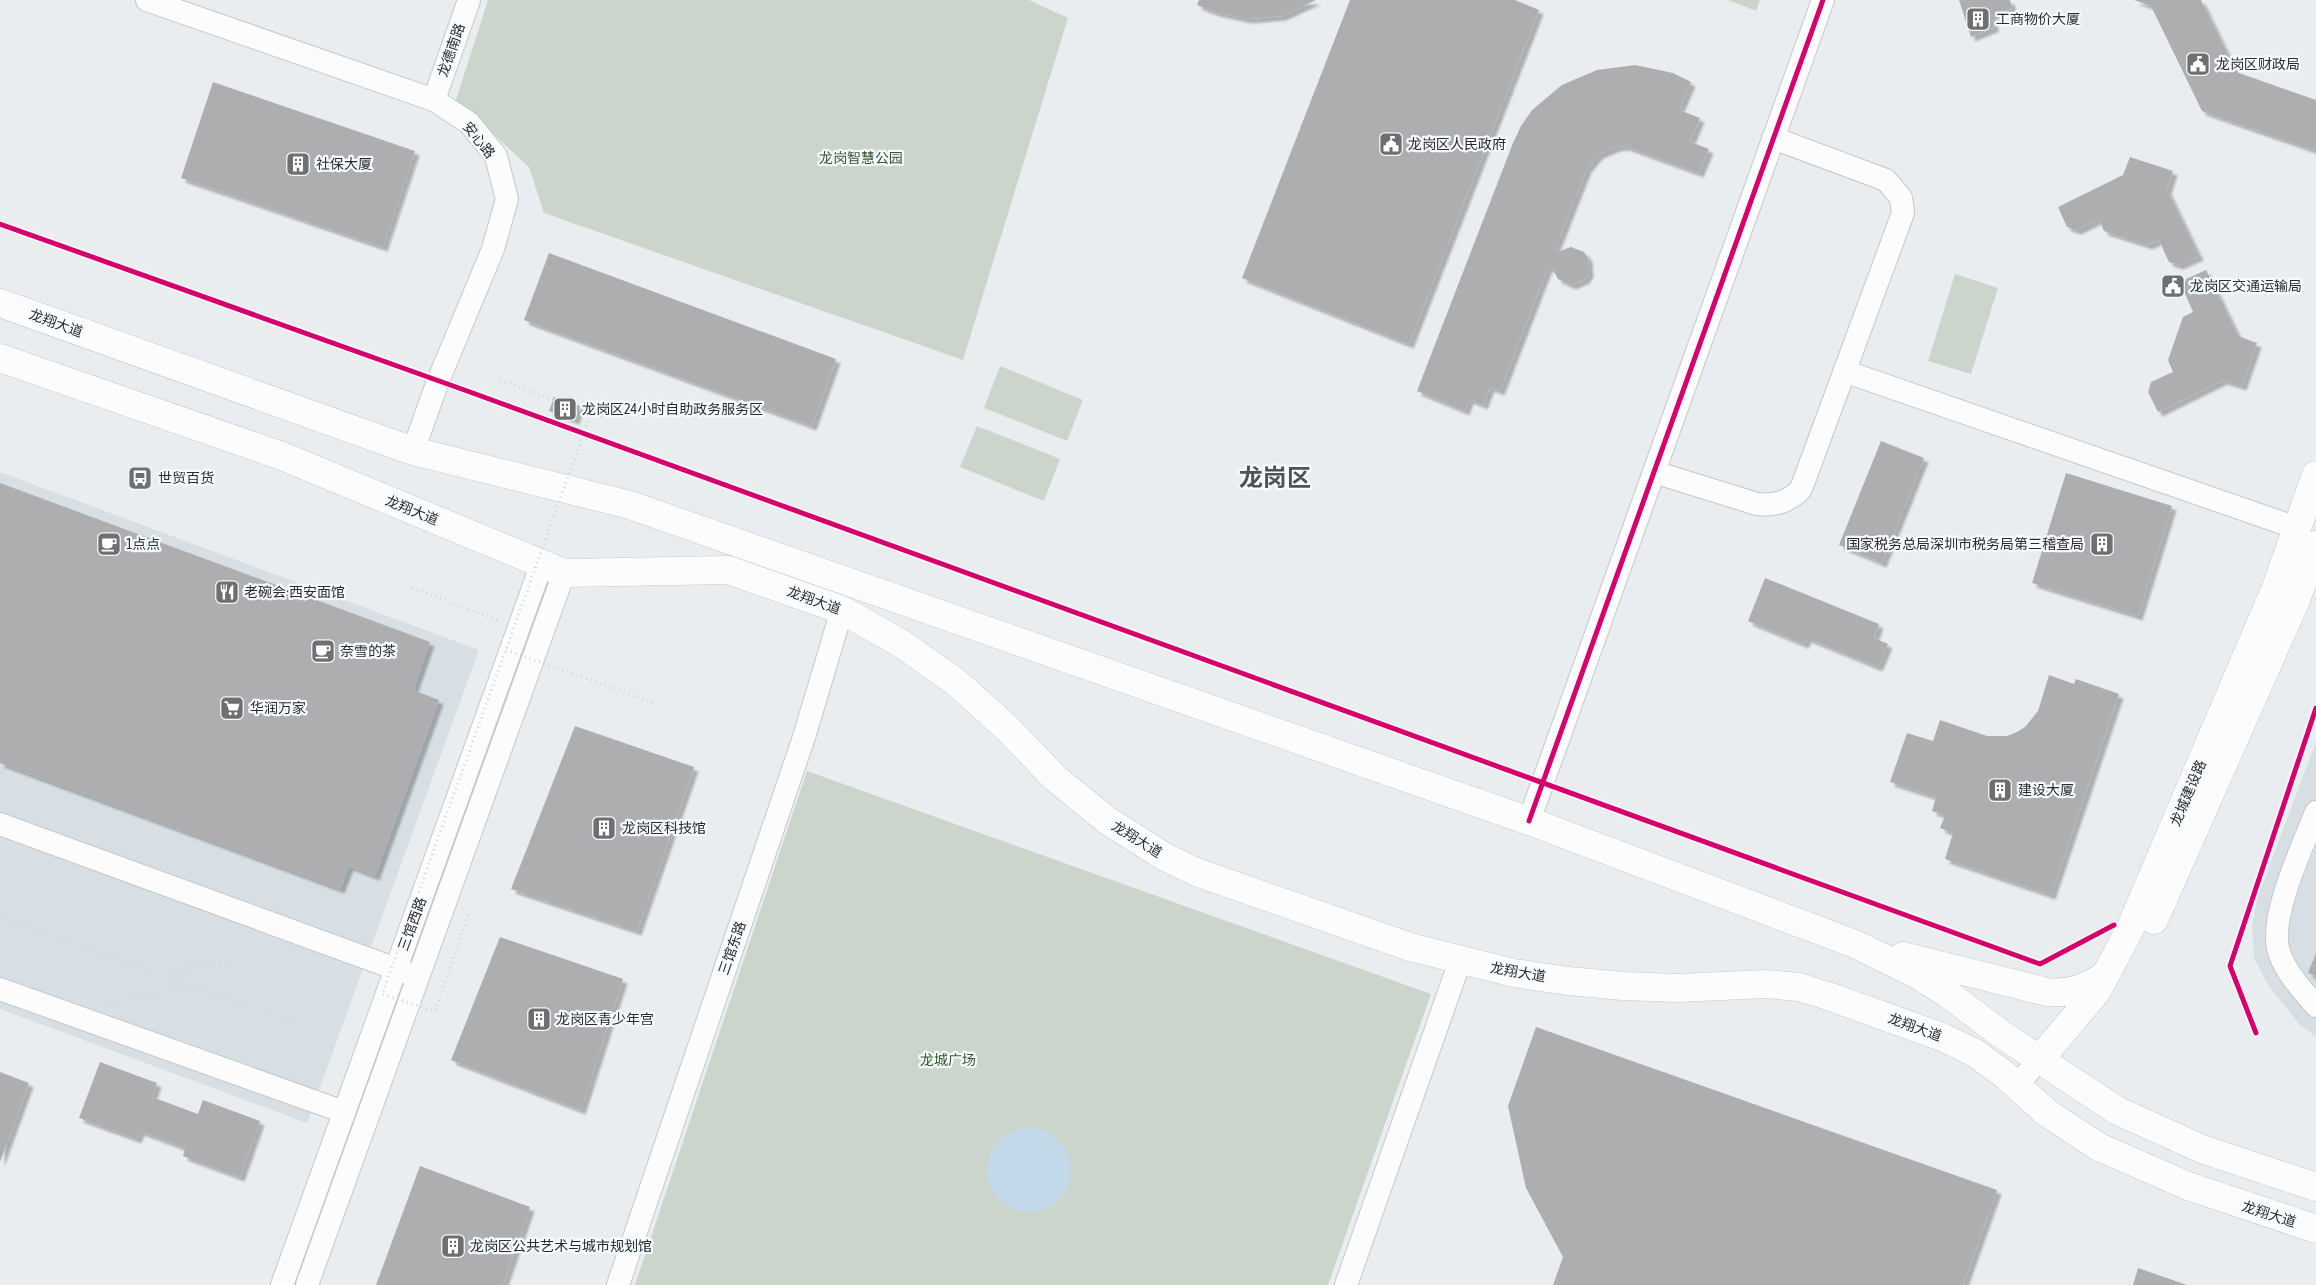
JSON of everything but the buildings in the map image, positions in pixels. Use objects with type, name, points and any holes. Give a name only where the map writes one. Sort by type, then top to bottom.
[{"type":"main road","name":"龙翔大道","points":[[0,303],[413,451],[630,505],[1529,821],[1856,944],[1911,971],[1948,994],[2004,1036],[2094,1098],[2159,1131],[2229,1159],[2316,1187]]},
{"type":"main road","name":"龙翔大道","points":[[0,358],[282,456],[553,568],[728,570],[842,610],[902,644],[950,678],[989,712],[1055,778],[1081,800],[1122,830],[1166,857],[1196,872],[1410,947],[1460,961],[1560,980],[1624,986],[1678,988],[1766,984],[1799,987],[1958,1044],[1986,1060],[2072,1131],[2143,1168],[2225,1200],[2316,1229]]},
{"type":"main road","name":"龙城建设路","points":[[2023,1092],[2047,1065],[2113,1000],[2146,937],[2296,600],[2316,475]]},
{"type":"main road","name":"龙城建设路","points":[[2047,1065],[2109,971],[2130,930],[2275,590],[2306,536]]},
{"type":"main road","points":[[1856,944],[2047,992],[2058,993],[2080,989],[2091,984],[2109,971]]},
{"type":"street","name":"安心路","points":[[147,0],[434,100],[469,123],[496,156],[506,199],[493,249],[438,381],[413,451]]},
{"type":"street","name":"龙德南路","points":[[434,100],[469,0]]},
{"type":"street","points":[[1529,821],[1823,0]]},
{"type":"street","points":[[1654,472],[1757,504],[1772,506],[1784,502],[1797,493],[1806,480],[1844,371],[1903,213],[1901,198],[1886,180],[1773,138]]},
{"type":"street","points":[[1844,371],[2306,536]]},
{"type":"street","name":"三馆西路","points":[[282,1285],[396,970],[553,568]]},
{"type":"street","name":"三馆西路","points":[[307,1285],[418,977],[553,568]]},
{"type":"street","name":"三馆东路","points":[[618,1285],[804,737],[842,610]]},
{"type":"street","points":[[2316,812],[2281,906],[2276,927],[2279,951],[2289,972],[2316,1006]]},
{"type":"street","points":[[0,824],[418,977]]},
{"type":"street","points":[[1346,1285],[1460,961]]},
{"type":"street","points":[[0,989],[344,1112]]},
{"type":"path","points":[[498,380],[605,418]]},
{"type":"path","points":[[468,915],[435,1012],[382,994],[591,413]]},
{"type":"path","points":[[582,433],[591,436]]},
{"type":"path","points":[[412,588],[514,626]]},
{"type":"path","points":[[506,650],[660,705]]},
{"type":"path","points":[[747,905],[949,978]]},
{"type":"path","points":[[0,911],[4,919]]},
{"type":"path","points":[[0,917],[301,1026]]},
{"type":"path","points":[[881,1285],[821,1264],[874,1114],[933,937]]},
{"type":"path","points":[[168,977],[206,961],[229,968]]},
{"type":"path","points":[[99,1005],[193,986]]},
{"type":"path","points":[[874,1114],[980,1152]]},
{"type":"path","points":[[1020,1118],[1046,1121],[1068,1136],[1076,1147],[1081,1174],[1078,1188],[1072,1199],[1063,1209],[1051,1217],[1038,1221],[1012,1219],[989,1203],[982,1192],[978,1179],[980,1152],[995,1130],[1007,1122],[1020,1118]]},
{"type":"path","points":[[1078,1188],[1229,1241]]},
{"type":"path","points":[[1162,1285],[1183,1225]]},
{"type":"shaded area","points":[[0,472],[479,650],[307,1123],[0,1009]]},
{"type":"shaded area","points":[[2316,742],[2316,1037],[2300,1025],[2268,985],[2254,958],[2252,926],[2257,899]]},
{"type":"green space","name":"龙岗智慧公园","points":[[488,0],[1029,0],[1068,18],[963,360],[544,213],[529,167],[456,100]]},
{"type":"green space","points":[[1728,0],[1760,0],[1756,11]]},
{"type":"green space","points":[[1955,274],[1998,288],[1971,374],[1928,361]]},
{"type":"green space","points":[[1000,366],[1083,400],[1067,441],[984,408]]},
{"type":"green space","points":[[977,426],[1060,459],[1044,501],[960,467]]},
{"type":"green space","name":"龙城广场","points":[[807,771],[1431,994],[1328,1285],[635,1285]]},
{"type":"water","points":[[1021,1128],[1037,1128],[1053,1135],[1064,1146],[1071,1162],[1068,1186],[1059,1200],[1053,1205],[1037,1212],[1021,1212],[1005,1205],[994,1194],[987,1178],[987,1162],[994,1146],[1005,1135]]},
{"type":"cycle path","points":[[1529,821],[1823,0]]},
{"type":"cycle path","points":[[0,224],[470,392],[2040,964],[2114,925]]},
{"type":"cycle path","points":[[2256,1033],[2230,966],[2316,708]]},
{"type":"place","name":"工商物价大厦","points":[[1978,19]]},
{"type":"place","name":"龙岗区财政局","points":[[2198,64]]},
{"type":"place","name":"龙岗区人民政府","points":[[1391,144]]},
{"type":"place","name":"社保大厦","points":[[298,164]]},
{"type":"place","name":"龙岗区交通运输局","points":[[2173,286]]},
{"type":"place","name":"龙岗区24小时自助政务服务区","points":[[565,409]]},
{"type":"place","name":"世贸百货","points":[[140,478]]},
{"type":"place","name":"1点点","points":[[109,544]]},
{"type":"place","name":"国家税务总局深圳市税务局第三稽查局","points":[[2102,544]]},
{"type":"place","name":"老碗会·西安面馆","points":[[227,592]]},
{"type":"place","name":"奈雪的茶","points":[[323,651]]},
{"type":"place","name":"华润万家","points":[[232,708]]},
{"type":"place","name":"建设大厦","points":[[2000,790]]},
{"type":"place","name":"龙岗区科技馆","points":[[604,828]]},
{"type":"place","name":"龙岗区青少年宫","points":[[539,1019]]},
{"type":"place","name":"龙岗区公共艺术与城市规划馆","points":[[453,1246]]},
{"type":"district","name":"龙岗区","points":[[1275,477]]}]
